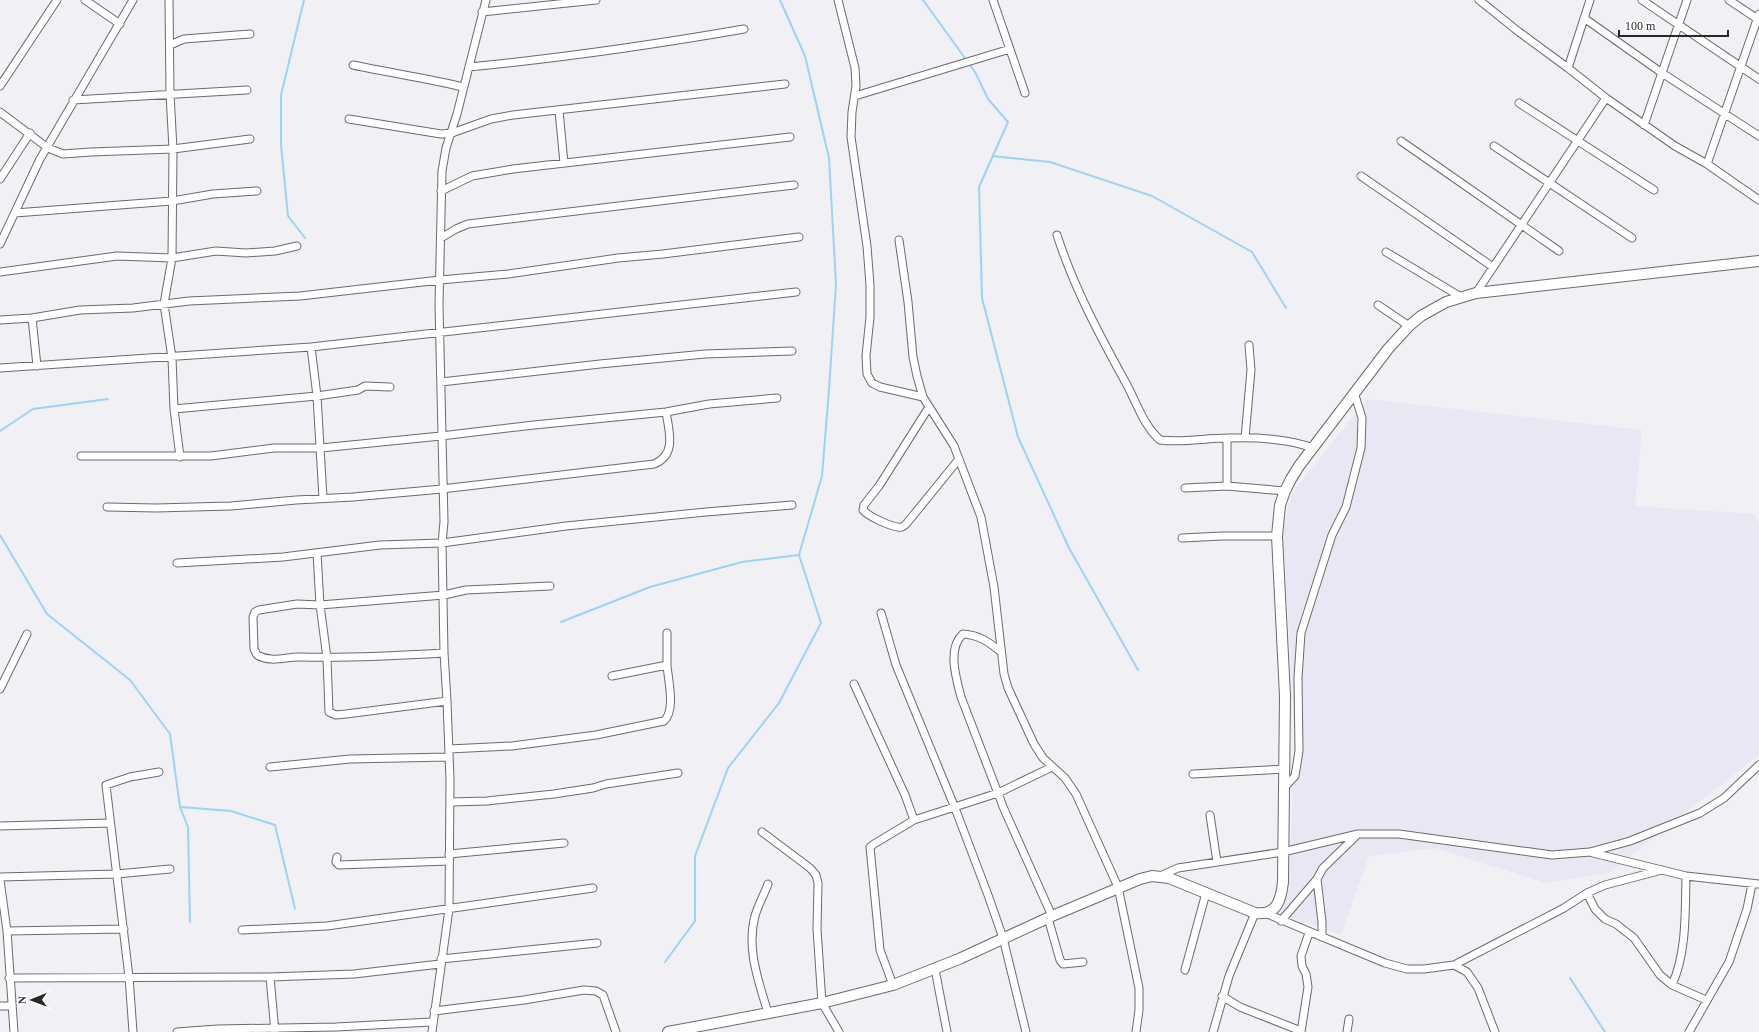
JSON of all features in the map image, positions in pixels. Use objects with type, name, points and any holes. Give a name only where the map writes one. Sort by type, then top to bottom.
[{"type":"street","points":[[0,86],[57,0]]},
{"type":"street","points":[[85,0],[120,24]]},
{"type":"street","points":[[0,244],[40,159],[48,148],[73,100],[120,24],[133,0]]},
{"type":"street","points":[[168,0],[173,149],[172,258],[164,304],[172,358],[174,409],[180,457]]},
{"type":"street","points":[[432,1032],[432,1022],[449,909],[449,749],[444,653],[442,543],[444,522],[442,489],[440,333],[441,191],[446,148],[452,132],[486,0]]},
{"type":"street","points":[[482,12],[596,0]]},
{"type":"street","points":[[838,0],[855,68],[855,96],[852,112],[851,137],[867,246],[870,285],[870,317],[866,356],[867,374],[872,383],[880,387],[923,397]]},
{"type":"street","points":[[993,0],[1025,93]]},
{"type":"street","points":[[1479,0],[1606,98],[1675,146],[1706,164],[1759,200]]},
{"type":"street","points":[[1568,68],[1590,0]]},
{"type":"street","points":[[1642,0],[1741,65],[1759,79]]},
{"type":"street","points":[[1644,125],[1678,24],[1688,0]]},
{"type":"street","points":[[1706,164],[1758,18],[1729,0]]},
{"type":"street","points":[[1584,18],[1662,73],[1759,136]]},
{"type":"street","points":[[469,67],[550,59],[649,45],[744,29]]},
{"type":"street","points":[[170,45],[184,39],[250,34]]},
{"type":"street","points":[[855,96],[1010,49]]},
{"type":"street","points":[[353,65],[400,75],[431,79],[463,87]]},
{"type":"street","points":[[349,119],[441,134],[452,132],[491,119],[785,84]]},
{"type":"street","points":[[73,100],[247,90]]},
{"type":"street","points":[[1476,293],[1606,98]]},
{"type":"street","points":[[1519,103],[1654,190]]},
{"type":"street","points":[[558,111],[564,163]]},
{"type":"street","points":[[0,112],[48,148],[63,154],[173,149],[250,139]]},
{"type":"street","points":[[0,179],[30,133]]},
{"type":"street","points":[[441,191],[472,176],[513,169],[790,137]]},
{"type":"street","points":[[1401,141],[1559,251]]},
{"type":"street","points":[[1494,146],[1632,238]]},
{"type":"street","points":[[1361,176],[1493,267]]},
{"type":"street","points":[[441,238],[468,224],[794,185]]},
{"type":"street","points":[[15,213],[172,201],[213,194],[257,191]]},
{"type":"street","points":[[1057,235],[1066,262],[1086,310],[1106,350],[1147,424],[1154,435],[1160,440],[1246,438],[1298,442],[1313,448]]},
{"type":"street","points":[[0,320],[32,318],[80,310],[133,308],[164,304],[300,296],[508,274],[618,258],[663,254],[799,236]]},
{"type":"street","points":[[900,240],[913,357],[923,397],[954,446],[981,517],[994,586],[1004,674],[1008,688],[1034,744],[1043,758],[1065,778],[1076,794],[1118,887],[1139,988],[1139,1010],[1136,1032]]},
{"type":"street","points":[[0,272],[117,256],[172,258],[216,251],[246,253],[275,251],[297,246]]},
{"type":"street","points":[[1386,252],[1461,297]]},
{"type":"street","points":[[1213,1032],[1222,996],[1229,976],[1260,913],[1277,906],[1280,900],[1283,882],[1285,696],[1277,536],[1278,514],[1285,491],[1299,466],[1354,392],[1408,326],[1437,306],[1476,293],[1759,260]]},
{"type":"street","points":[[0,368],[172,358],[277,348],[311,347],[796,292]]},
{"type":"street","points":[[1378,305],[1408,326]]},
{"type":"street","points":[[32,318],[37,366]]},
{"type":"street","points":[[1246,438],[1251,370],[1249,345]]},
{"type":"street","points":[[311,347],[317,396],[323,498]]},
{"type":"street","points":[[441,382],[705,354],[792,352]]},
{"type":"street","points":[[174,409],[317,396],[358,390],[366,386],[390,387]]},
{"type":"street","points":[[1284,788],[1295,776],[1300,751],[1298,678],[1301,633],[1332,535],[1346,507],[1361,448],[1362,418],[1354,392]]},
{"type":"street","points":[[82,456],[211,456],[274,448],[321,448],[666,412],[709,404],[777,398]]},
{"type":"street","points":[[929,407],[879,486],[864,505],[863,510],[866,514],[896,527],[902,527],[907,524],[959,459]]},
{"type":"street","points":[[107,507],[156,508],[231,506],[442,489],[654,464],[662,460],[669,449],[670,438],[666,412]]},
{"type":"street","points":[[1227,438],[1227,486]]},
{"type":"street","points":[[1185,488],[1227,486],[1285,491]]},
{"type":"street","points":[[177,562],[318,553],[380,545],[442,543],[566,526],[792,505]]},
{"type":"street","points":[[1182,538],[1277,536]]},
{"type":"street","points":[[318,553],[320,605],[327,658],[329,712],[332,714],[346,714],[447,701]]},
{"type":"street","points":[[444,653],[327,658],[297,657],[265,660],[257,656],[254,649],[253,617],[255,612],[259,610],[297,604],[320,605],[444,595],[466,590],[550,586]]},
{"type":"street","points":[[881,613],[896,665],[955,808],[1003,938],[1026,1032]]},
{"type":"street","points":[[449,749],[512,746],[596,735],[664,721],[668,717],[670,707],[667,665],[667,633]]},
{"type":"street","points":[[0,689],[27,634]]},
{"type":"street","points":[[1001,652],[989,642],[977,636],[963,634],[957,639],[954,660],[961,697],[998,793],[1050,917],[1060,960],[1063,964],[1083,962]]},
{"type":"street","points":[[612,676],[667,665]]},
{"type":"street","points":[[854,684],[905,795],[914,820]]},
{"type":"street","points":[[270,767],[350,759],[449,757]]},
{"type":"street","points":[[1159,877],[1178,868],[1283,852],[1358,834],[1400,834],[1552,855],[1590,852],[1630,841],[1700,813],[1724,798],[1759,765]]},
{"type":"street","points":[[894,985],[880,950],[870,847],[914,820],[998,793],[1052,767]]},
{"type":"street","points":[[1193,774],[1284,769]]},
{"type":"street","points":[[133,1032],[124,929],[106,785],[141,775],[158,772]]},
{"type":"street","points":[[450,802],[487,801],[554,794],[593,788],[606,784],[678,774]]},
{"type":"street","points":[[1210,815],[1217,862]]},
{"type":"street","points":[[0,826],[110,823]]},
{"type":"street","points":[[762,832],[810,868],[816,875],[818,883],[817,929],[822,1003],[839,1032]]},
{"type":"street","points":[[1281,921],[1317,879],[1323,868],[1358,834]]},
{"type":"street","points":[[337,857],[336,862],[339,865],[449,857],[564,843]]},
{"type":"street","points":[[1590,852],[1686,876],[1756,884],[1729,962],[1689,1032]]},
{"type":"street","points":[[0,877],[117,874],[170,869]]},
{"type":"street","points":[[668,1032],[680,1031],[822,1003],[894,985],[935,969],[1118,887],[1140,879],[1159,877],[1169,878],[1385,963],[1407,968],[1424,969],[1454,965],[1564,908],[1587,893],[1605,885],[1662,870]]},
{"type":"street","points":[[1672,985],[1676,976],[1683,942],[1686,876]]},
{"type":"street","points":[[1317,879],[1322,922],[1322,937]]},
{"type":"street","points":[[0,880],[1,900],[7,931],[4,955],[9,978],[14,1032],[21,1032]]},
{"type":"street","points":[[768,884],[754,916],[752,942],[754,966],[768,1013]]},
{"type":"street","points":[[242,930],[276,930],[327,926],[593,888]]},
{"type":"street","points":[[1185,970],[1206,893]]},
{"type":"street","points":[[1587,893],[1595,909],[1605,918],[1616,924],[1634,938],[1660,976],[1672,985],[1706,1000]]},
{"type":"street","points":[[7,931],[124,929]]},
{"type":"street","points":[[1222,996],[1240,1007],[1301,1031],[1308,987],[1306,974],[1302,966],[1302,956],[1309,933]]},
{"type":"street","points":[[9,978],[270,977],[354,974],[441,961],[597,943]]},
{"type":"street","points":[[1454,965],[1467,972],[1478,988],[1495,1032]]},
{"type":"street","points":[[935,969],[947,1032]]},
{"type":"street","points":[[270,977],[274,1029]]},
{"type":"street","points":[[434,1010],[524,1000],[584,990],[596,991],[603,994],[616,1032]]},
{"type":"street","points":[[0,1006],[11,1006]]},
{"type":"street","points":[[1347,1032],[1349,1019]]},
{"type":"street","points":[[177,1032],[218,1028],[274,1029],[432,1022]]},
{"type":"shaded area","points":[[1367,399],[1642,430],[1635,506],[1755,514],[1759,523],[1759,755],[1609,873],[1546,883],[1435,848],[1369,856],[1341,935],[1278,913],[1289,890],[1295,733],[1283,528],[1292,493]]},
{"type":"waterway","points":[[304,0],[281,95],[281,145],[288,216],[305,238]]},
{"type":"waterway","points":[[665,962],[695,921],[695,856],[728,768],[779,703],[821,623],[799,555],[822,476],[829,390],[836,284],[829,158],[805,56],[780,0]]},
{"type":"waterway","points":[[923,0],[975,72],[988,99],[1008,122],[979,187],[982,298],[1018,437],[1069,548],[1138,670]]},
{"type":"waterway","points":[[993,156],[1050,162],[1152,196],[1252,252],[1286,308]]},
{"type":"waterway","points":[[0,431],[33,409],[108,399]]},
{"type":"waterway","points":[[0,535],[47,614],[130,680],[170,734],[180,807],[188,827],[190,922]]},
{"type":"waterway","points":[[561,622],[650,587],[742,562],[799,555]]},
{"type":"waterway","points":[[180,807],[231,811],[275,825],[295,909]]},
{"type":"waterway","points":[[1570,978],[1605,1032]]}]
